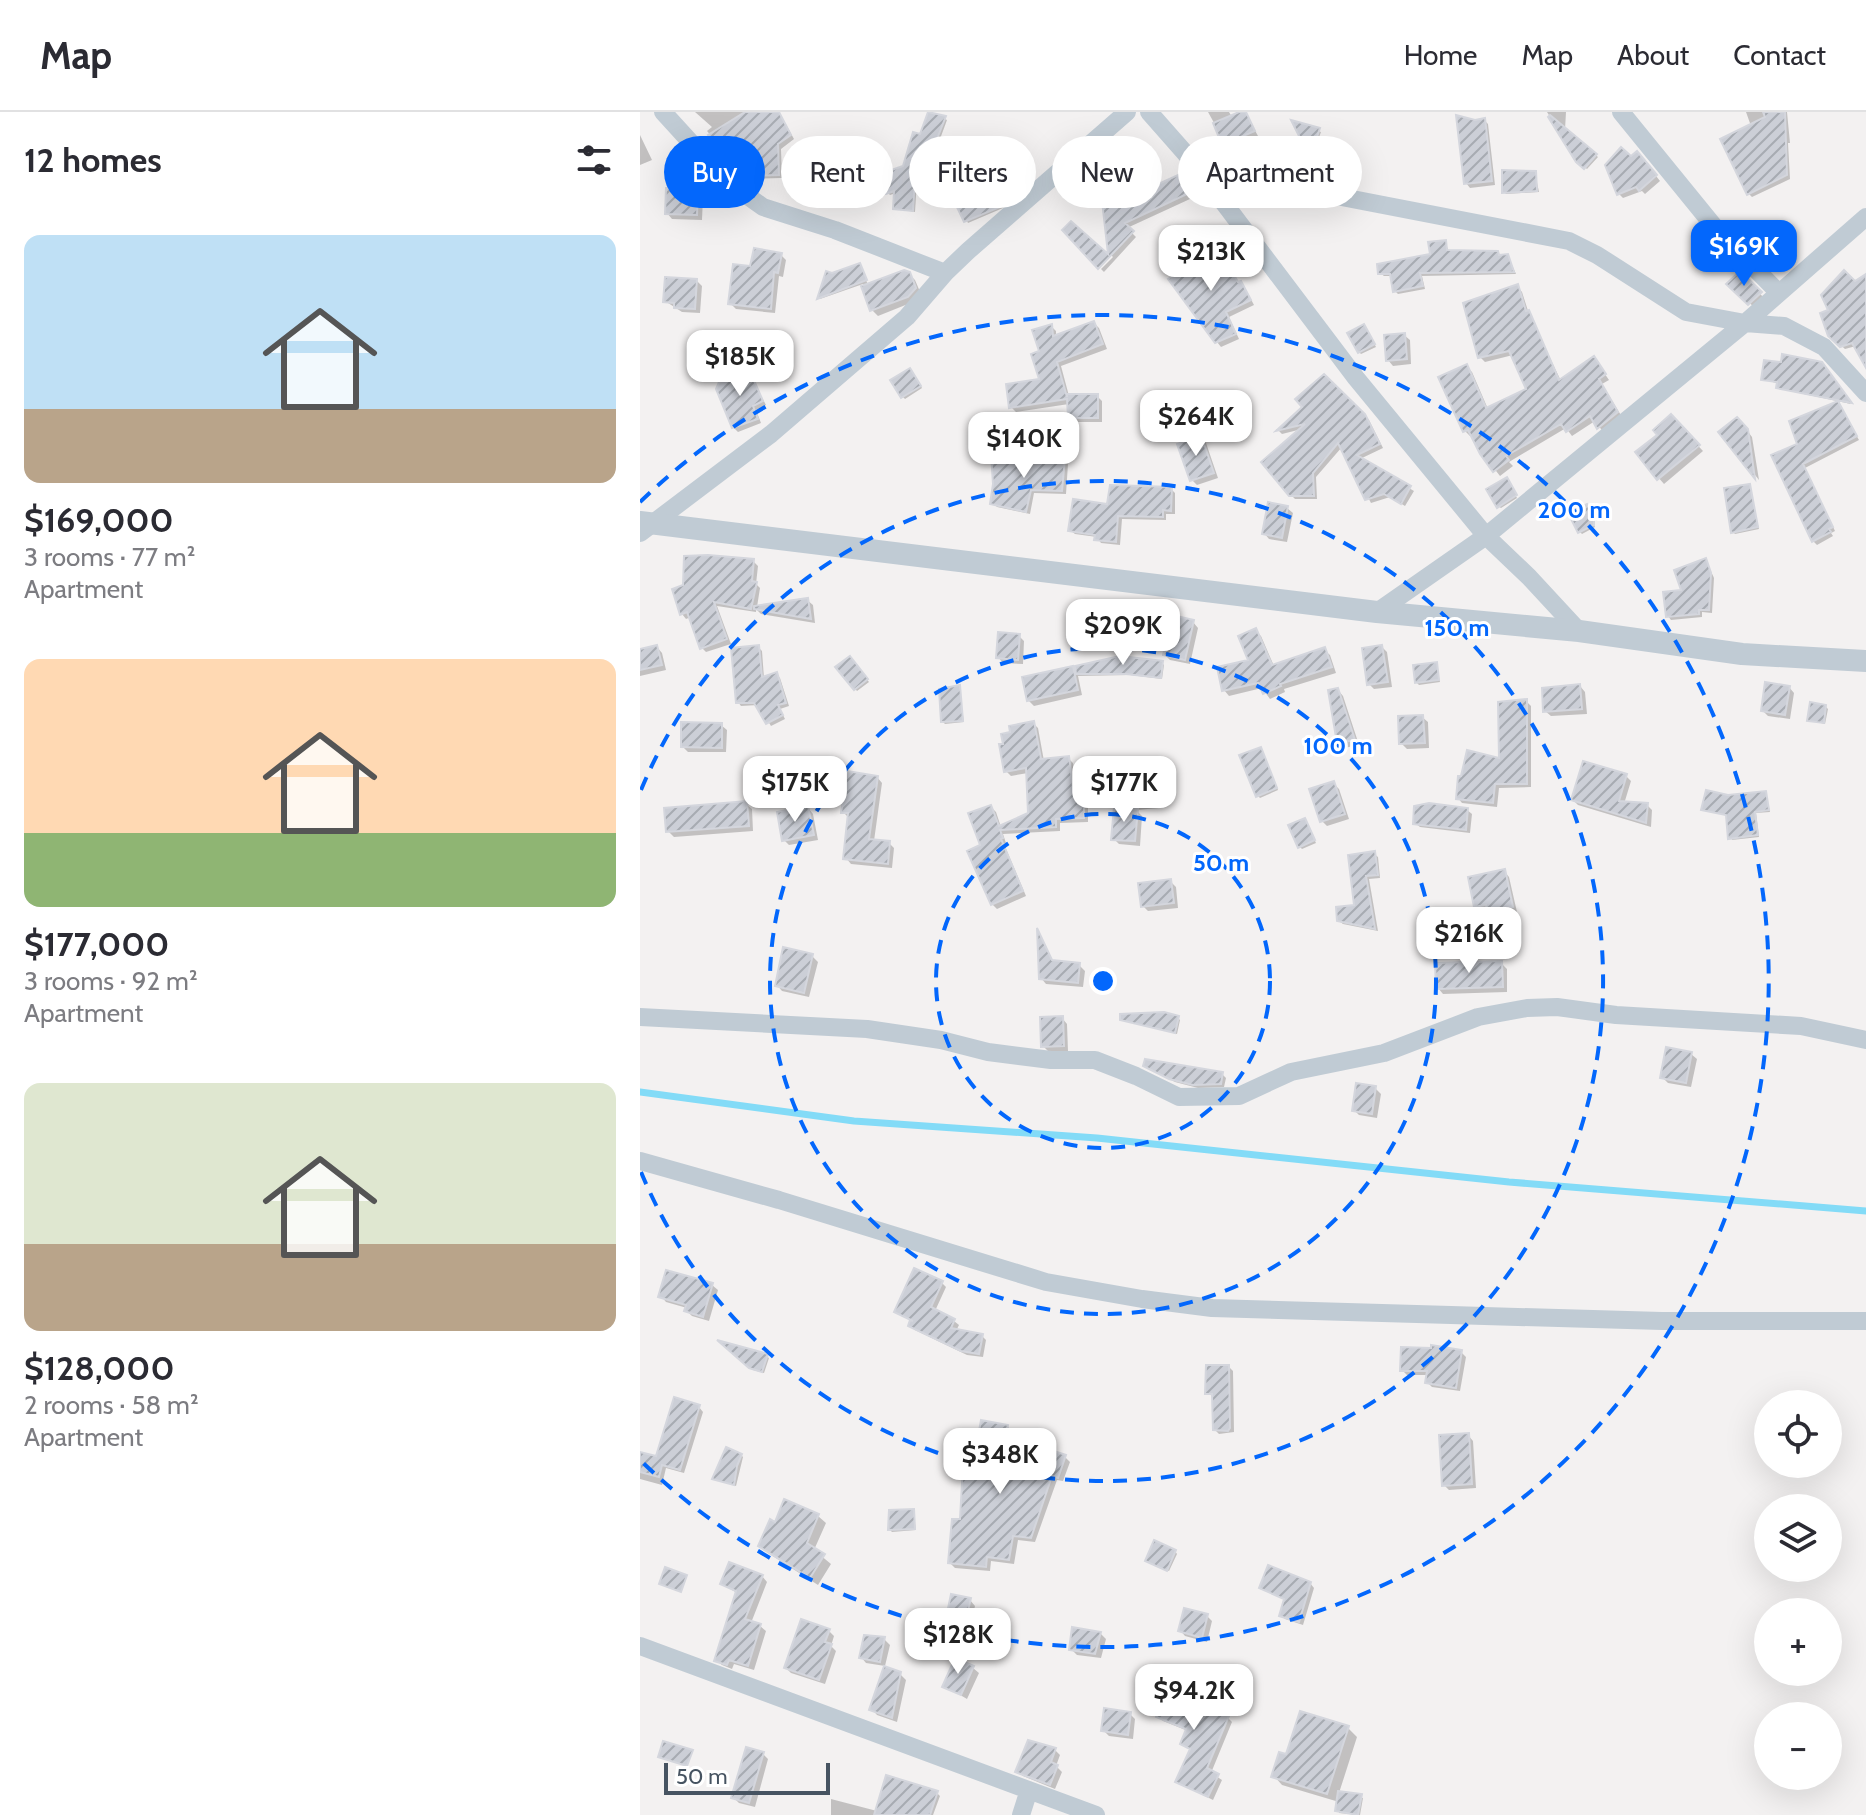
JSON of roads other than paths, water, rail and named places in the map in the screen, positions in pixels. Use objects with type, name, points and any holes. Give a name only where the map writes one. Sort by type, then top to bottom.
[{"type":"street","points":[[663,112],[725,180],[763,207],[835,230],[945,273]]},
{"type":"street","points":[[644,526],[771,434],[907,317],[945,273],[1127,112]]},
{"type":"street","points":[[1149,112],[1178,145]]},
{"type":"street","points":[[1621,112],[1717,230],[1779,293]]},
{"type":"street","points":[[1362,201],[1569,241],[1597,255],[1686,312],[1745,323],[1784,326],[1824,347],[1866,393]]},
{"type":"street","points":[[1228,208],[1356,378],[1486,536],[1579,631]]},
{"type":"street","points":[[1377,612],[1486,536],[1745,323],[1866,217]]},
{"type":"street","points":[[644,526],[1377,612],[1579,631],[1742,654],[1866,661]]},
{"type":"street","points":[[640,1017],[867,1029],[941,1040],[988,1052],[1051,1060],[1095,1060],[1179,1097],[1239,1096],[1291,1072],[1384,1053],[1478,1017],[1527,1008],[1557,1007],[1616,1015],[1801,1026],[1866,1040]]},
{"type":"street","points":[[640,1161],[1046,1282],[1142,1299],[1212,1308],[1435,1315],[1662,1321],[1866,1321]]},
{"type":"street","points":[[640,1646],[1096,1815]]},
{"type":"street","points":[[1021,1815],[1029,1790]]},
{"type":"waterway","points":[[640,1092],[854,1121],[1097,1138],[1509,1182],[1866,1211]]}]
